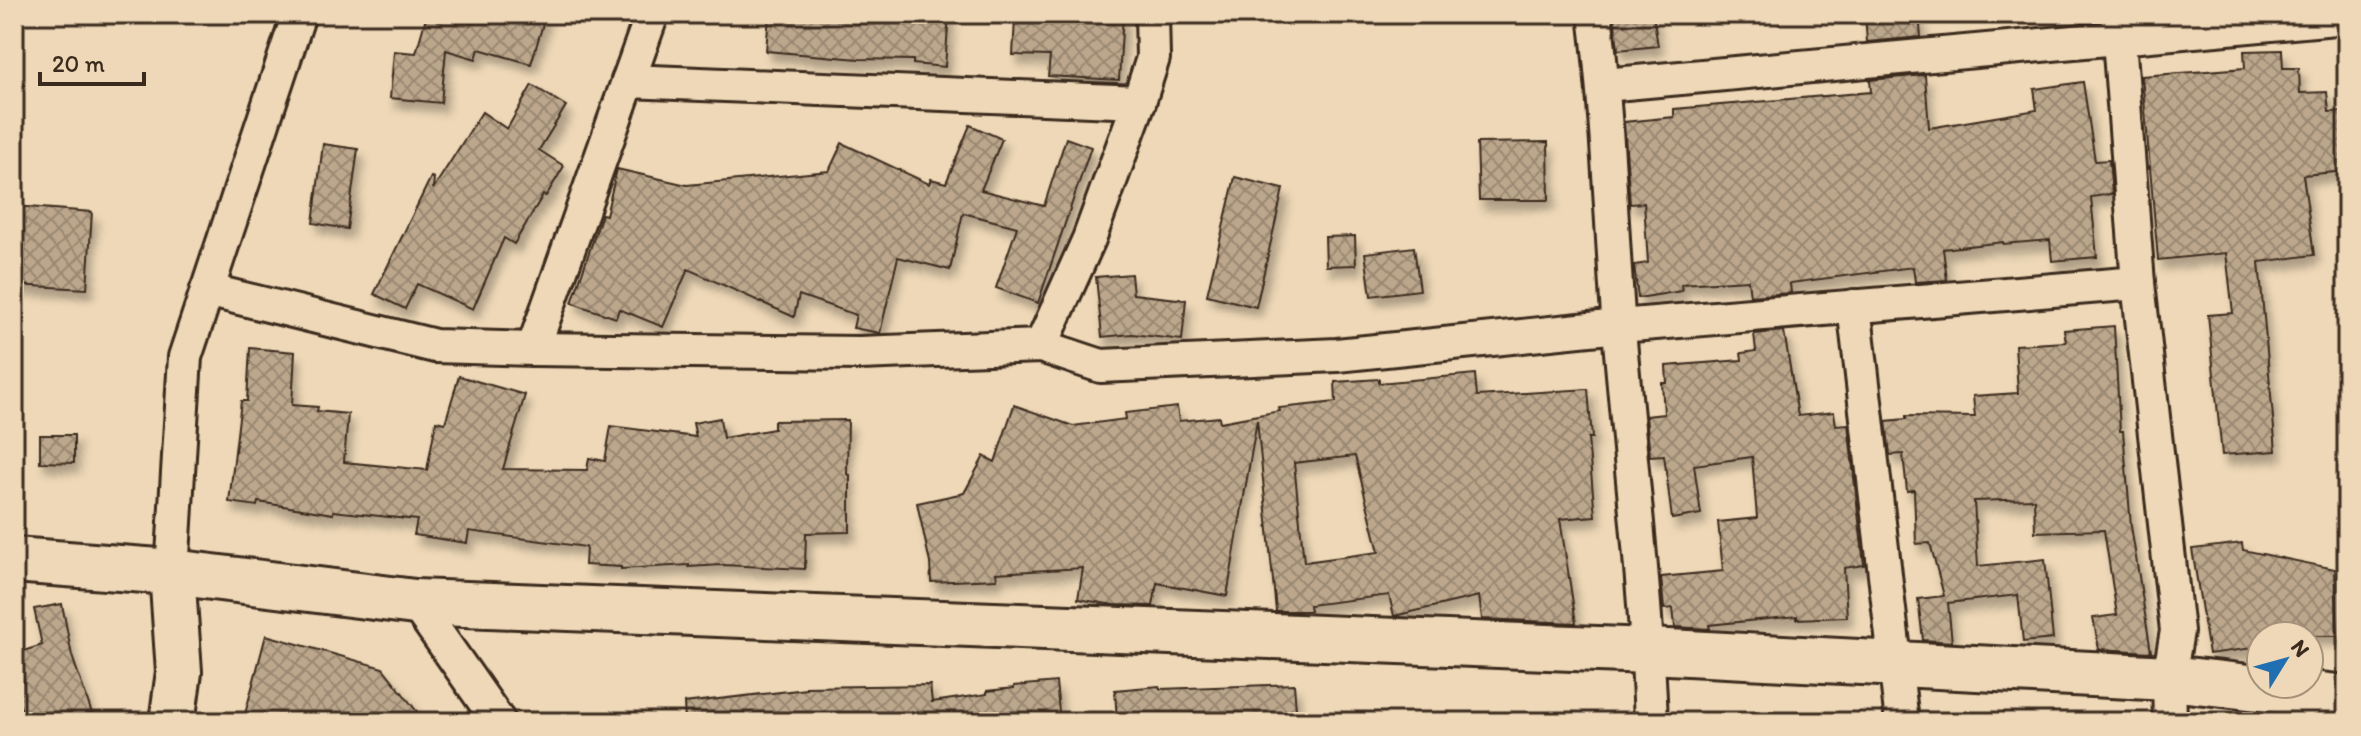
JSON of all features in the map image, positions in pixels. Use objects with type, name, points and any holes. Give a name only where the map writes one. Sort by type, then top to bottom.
[{"type":"main road","points":[[14,560],[172,572],[415,602],[1649,651],[2169,678],[2347,698]]},
{"type":"main road","points":[[172,572],[179,672],[172,722]]},
{"type":"street","points":[[172,572],[185,357],[299,14]]},
{"type":"street","points":[[533,349],[652,14]]},
{"type":"street","points":[[1041,346],[1089,239],[1139,102],[1153,58],[1152,14]]},
{"type":"street","points":[[1595,14],[1604,85],[1619,326],[1649,651],[1651,722]]},
{"type":"street","points":[[1604,85],[2118,25],[2347,17]]},
{"type":"street","points":[[2118,25],[2138,283],[2177,631],[2169,678],[2170,722]]},
{"type":"street","points":[[628,81],[1139,102]]},
{"type":"street","points":[[207,290],[435,346],[860,353],[1041,346],[1101,366],[1337,355],[1619,326],[2138,283]]},
{"type":"street","points":[[1854,306],[1902,722]]},
{"type":"street","points":[[415,602],[499,722]]},
{"type":"building","points":[[427,14],[546,14],[531,64],[479,49],[476,59],[446,50],[441,103],[390,98],[394,51],[416,53]]},
{"type":"building","points":[[949,14],[945,67],[913,64],[913,60],[766,51],[769,15]]},
{"type":"building","points":[[1054,14],[1123,14],[1119,80],[1048,76],[1050,56],[1013,55],[1015,19],[1054,21]]},
{"type":"building","points":[[1614,14],[1653,14],[1658,46],[1618,50]]},
{"type":"building","points":[[1865,14],[1919,14],[1921,37],[1867,42]]},
{"type":"building","points":[[2282,50],[2283,68],[2299,68],[2300,93],[2327,92],[2329,112],[2347,111],[2347,171],[2303,175],[2314,255],[2259,262],[2276,451],[2222,455],[2208,315],[2233,313],[2226,253],[2158,260],[2142,76],[2245,68],[2244,51]]},
{"type":"building","points":[[1925,75],[1929,128],[2037,110],[2034,89],[2083,82],[2095,161],[2109,160],[2112,194],[2091,197],[2097,257],[2052,261],[2050,240],[2003,242],[1943,249],[1947,280],[1915,282],[1913,267],[1790,283],[1791,293],[1750,296],[1748,280],[1681,284],[1682,291],[1638,298],[1634,265],[1648,263],[1644,203],[1630,204],[1624,122],[1674,117],[1674,109],[1871,92],[1870,80]]},
{"type":"building","points":[[532,85],[566,106],[539,150],[564,166],[514,244],[504,238],[473,309],[417,284],[405,309],[374,294],[431,177],[434,178],[433,189],[482,112],[507,129]]},
{"type":"building","points":[[970,125],[1002,139],[981,190],[1044,206],[1066,138],[1091,147],[1038,303],[996,288],[1017,227],[963,213],[950,270],[898,257],[880,333],[853,328],[856,315],[799,295],[794,317],[688,269],[663,327],[619,309],[616,318],[572,303],[602,214],[606,215],[617,169],[687,185],[829,171],[842,143],[929,184],[931,179],[946,183]]},
{"type":"building","points":[[1548,142],[1549,200],[1479,200],[1477,143]]},
{"type":"building","points":[[323,144],[358,149],[347,229],[313,223]]},
{"type":"building","points":[[1235,177],[1283,189],[1256,307],[1207,295]]},
{"type":"building","points":[[14,206],[92,212],[87,289],[14,285]]},
{"type":"building","points":[[1355,236],[1356,265],[1326,266],[1325,237]]},
{"type":"building","points":[[1414,247],[1420,290],[1371,296],[1365,253]]},
{"type":"building","points":[[1131,274],[1133,294],[1186,300],[1182,340],[1132,334],[1102,337],[1096,277]]},
{"type":"building","points":[[2114,326],[2120,431],[2123,431],[2131,526],[2151,652],[2099,649],[2093,618],[2117,615],[2104,530],[2035,532],[2034,499],[1974,501],[1978,566],[2045,559],[2053,639],[2023,642],[2018,595],[1948,603],[1952,642],[1923,640],[1918,599],[1944,596],[1930,543],[1916,544],[1914,490],[1907,491],[1903,454],[1890,455],[1886,421],[1906,419],[1906,416],[1975,417],[1973,396],[2018,393],[2015,345],[2066,342],[2064,330]]},
{"type":"building","points":[[1784,331],[1798,416],[1834,412],[1836,425],[1848,424],[1864,565],[1844,568],[1847,617],[1797,619],[1797,616],[1709,625],[1710,629],[1675,627],[1673,608],[1664,609],[1661,577],[1723,571],[1718,522],[1757,518],[1752,457],[1694,465],[1701,514],[1672,519],[1664,455],[1650,456],[1646,416],[1664,414],[1662,383],[1667,383],[1666,366],[1742,360],[1741,353],[1756,351],[1754,334]]},
{"type":"building","points":[[250,348],[295,352],[292,405],[348,414],[344,462],[427,470],[436,421],[445,423],[459,376],[525,395],[503,469],[587,470],[589,458],[605,461],[611,426],[696,437],[693,423],[720,418],[723,438],[774,429],[774,421],[848,420],[850,532],[806,533],[805,569],[689,565],[621,569],[585,565],[586,547],[469,531],[467,543],[414,535],[417,520],[333,511],[333,514],[258,502],[257,506],[229,502],[241,401],[247,401]]},
{"type":"building","points":[[1475,374],[1477,396],[1588,389],[1592,438],[1588,438],[1595,516],[1560,519],[1576,623],[1482,619],[1479,596],[1394,616],[1389,595],[1309,605],[1310,611],[1276,611],[1257,420],[1227,596],[1157,583],[1153,606],[1114,605],[1078,599],[1083,568],[996,573],[997,579],[931,582],[917,503],[964,493],[984,456],[995,462],[1014,405],[1073,426],[1126,419],[1125,413],[1177,407],[1179,421],[1219,417],[1220,422],[1280,411],[1279,408],[1336,402],[1335,382],[1379,379],[1379,383]],"holes":[[[1355,456],[1379,552],[1304,562],[1294,463]]]},
{"type":"building","points":[[40,435],[74,435],[74,463],[40,462]]},
{"type":"building","points":[[2242,543],[2243,550],[2335,569],[2338,636],[2325,636],[2325,620],[2245,620],[2245,649],[2209,654],[2192,549]]},
{"type":"building","points":[[62,604],[72,656],[95,722],[25,722],[20,705],[14,707],[14,654],[42,645],[34,609]]},
{"type":"building","points":[[266,635],[383,668],[425,722],[272,722],[245,714]]},
{"type":"building","points":[[1056,682],[1060,721],[685,722],[684,703],[806,687],[930,685],[932,702],[987,694],[987,691],[1014,686]]},
{"type":"building","points":[[1294,684],[1297,722],[1117,722],[1115,690],[1159,686],[1160,689]]}]
